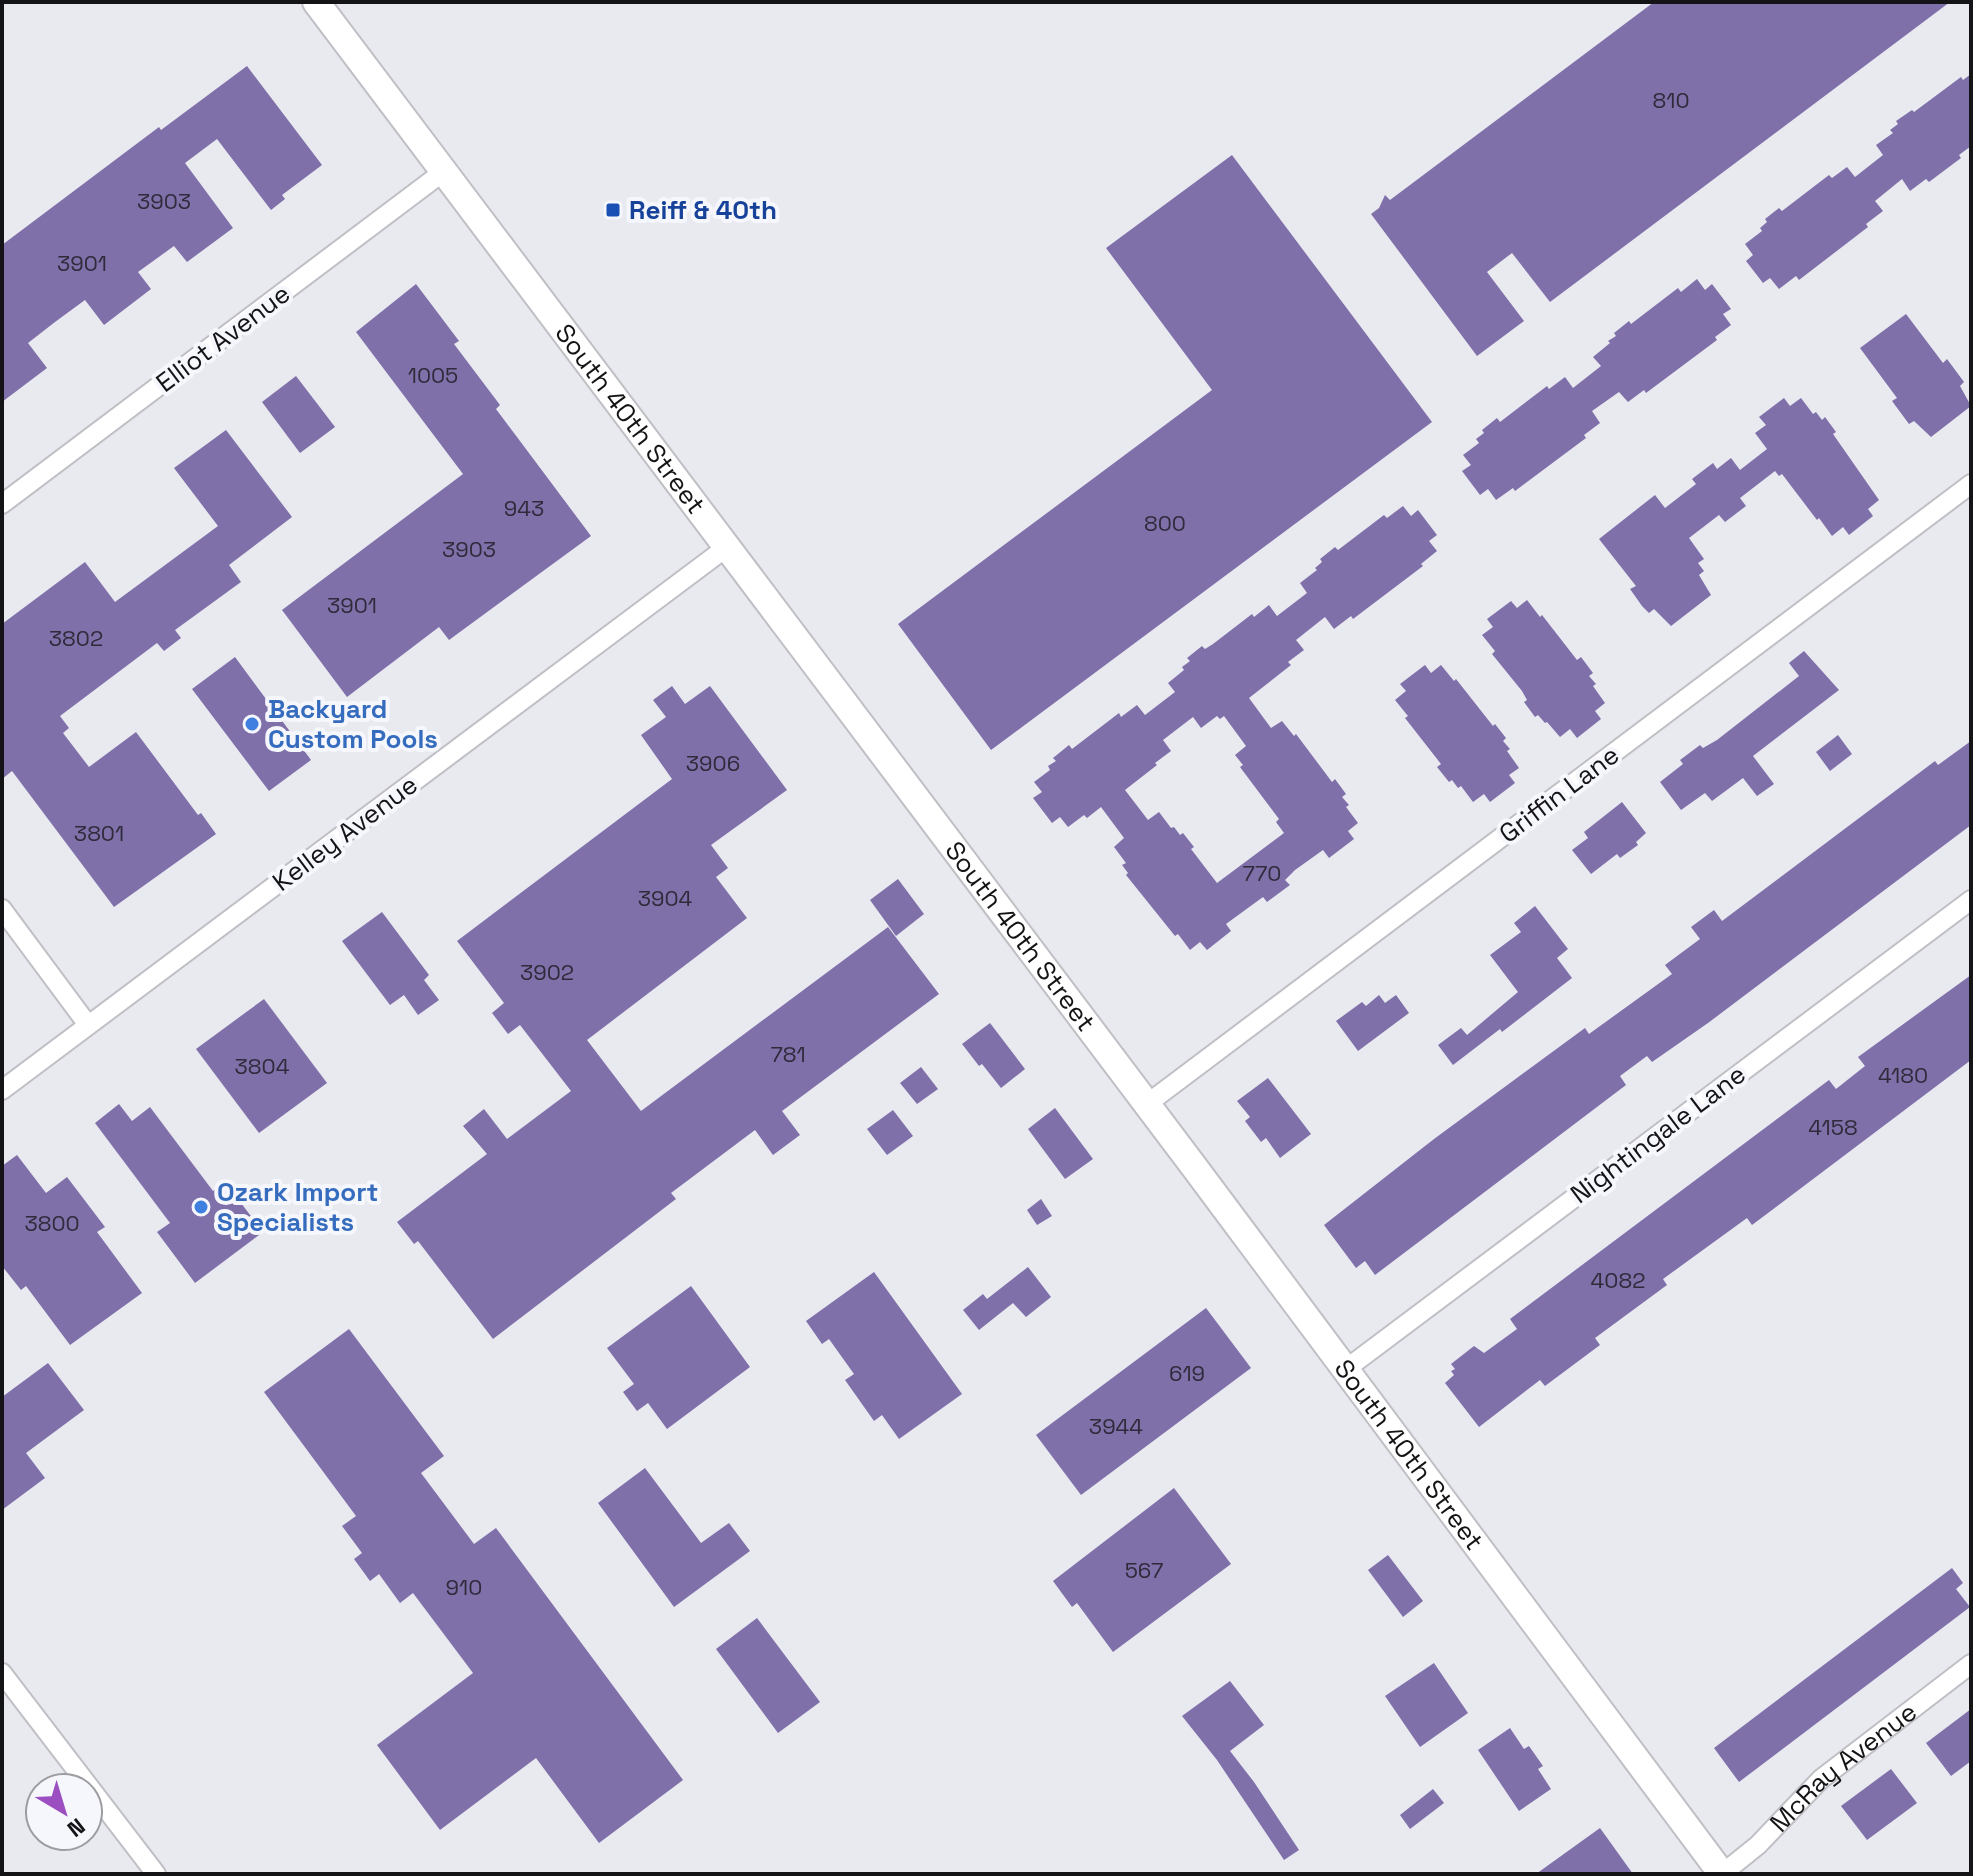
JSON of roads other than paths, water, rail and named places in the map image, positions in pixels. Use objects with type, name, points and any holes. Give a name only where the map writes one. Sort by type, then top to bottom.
[{"type":"street","name":"South 40th Street","points":[[316,2],[1147,1104],[1722,1874]]},
{"type":"street","name":"Elliot Avenue","points":[[2,504],[443,172]]},
{"type":"street","name":"Griffin Lane","points":[[1147,1104],[1971,484]]},
{"type":"street","name":"Kelley Avenue","points":[[2,1090],[727,547]]},
{"type":"street","name":"Nightingale Lane","points":[[1346,1369],[1971,900]]},
{"type":"street","points":[[2,909],[88,1025]]},
{"type":"street","name":"McRay Avenue","points":[[1722,1874],[1758,1845],[1821,1779],[1971,1664]]},
{"type":"street","points":[[2,1673],[156,1874]]},
{"type":"place","name":"Reiff & 40th","points":[[613,210]]},
{"type":"place","name":"Backyard Custom Pools","points":[[252,724]]},
{"type":"place","name":"Ozark Import Specialists","points":[[201,1207]]}]
